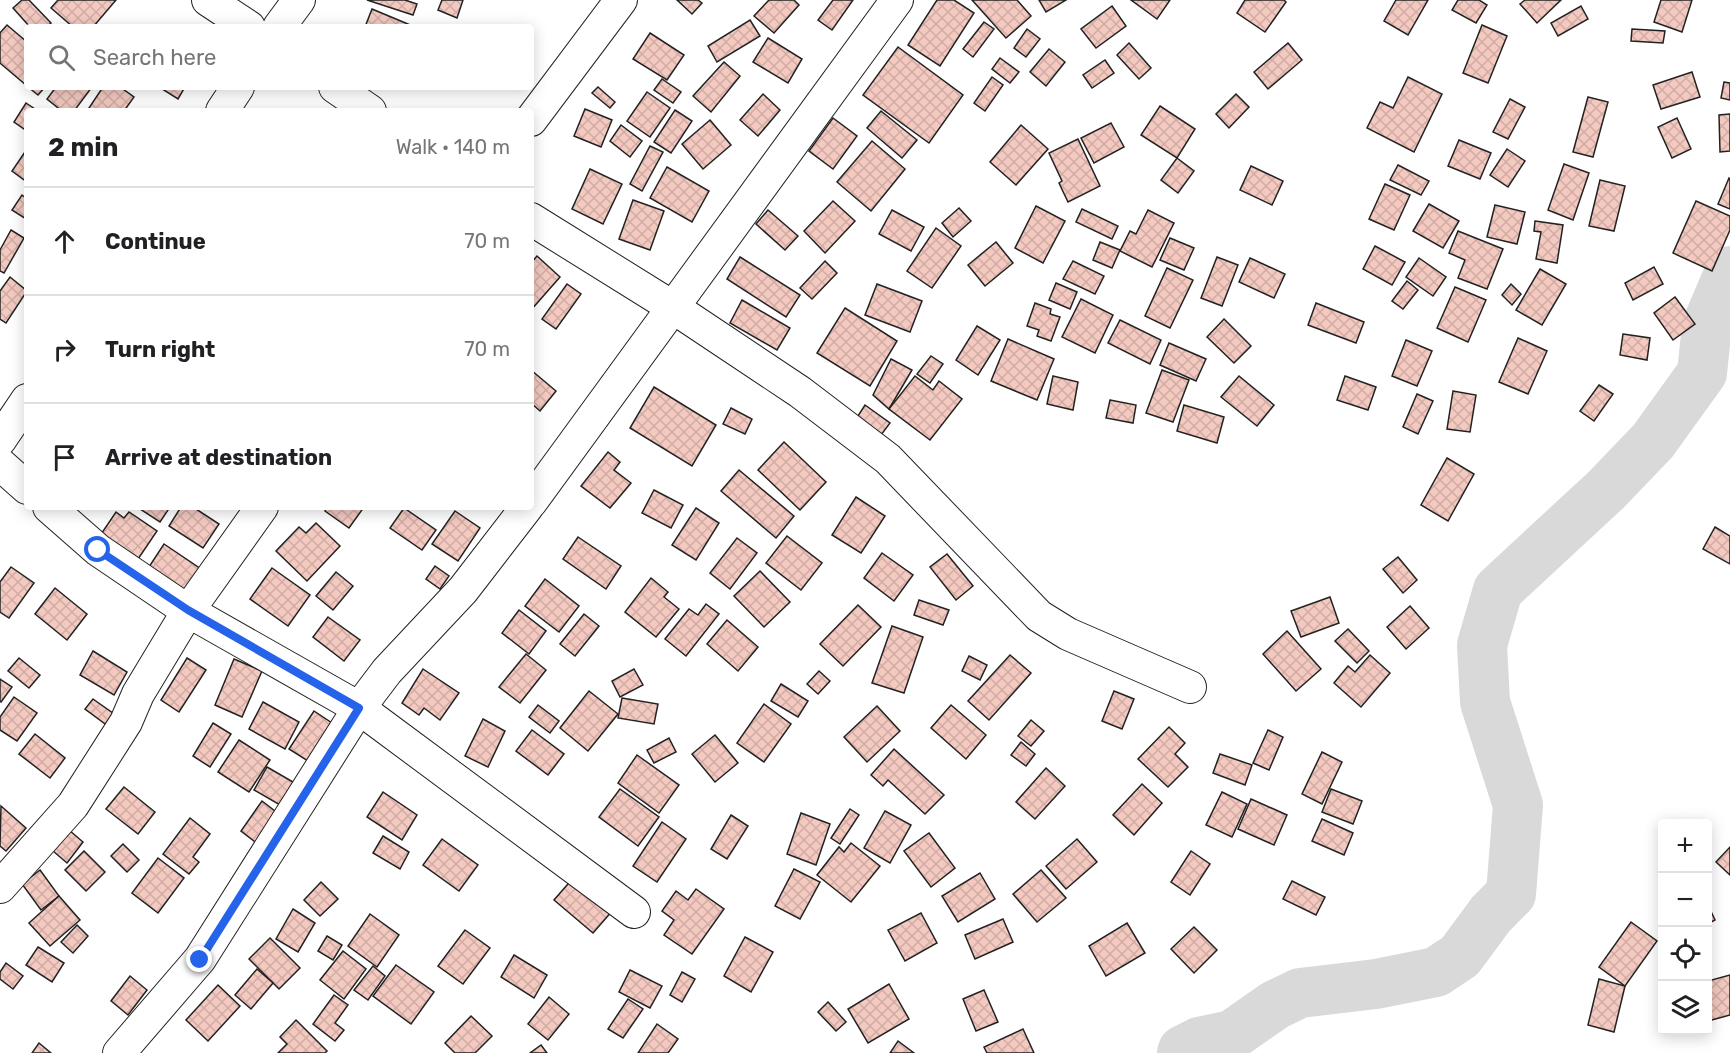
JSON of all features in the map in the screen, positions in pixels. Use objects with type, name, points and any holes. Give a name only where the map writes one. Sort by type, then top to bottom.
[{"type":"street","points":[[208,0],[244,24]]},
{"type":"street","points":[[281,24],[299,0]]},
{"type":"street","points":[[534,116],[621,0]]},
{"type":"street","points":[[534,498],[897,0]]},
{"type":"street","points":[[224,108],[236,90]]},
{"type":"street","points":[[339,90],[366,108]]},
{"type":"street","points":[[534,221],[674,308],[800,392],[888,459],[1040,616],[1068,634],[1190,687]]},
{"type":"street","points":[[0,440],[24,404]]},
{"type":"street","points":[[0,464],[24,485]]},
{"type":"street","points":[[52,510],[98,550],[188,610],[359,708],[634,912]]},
{"type":"street","points":[[0,887],[73,805],[126,722],[138,694],[188,610],[260,510]]},
{"type":"street","points":[[118,1053],[200,960],[359,708],[387,671],[463,590],[525,510]]},
{"type":"building","points":[[22,0],[29,0],[51,23],[27,24],[13,8]]},
{"type":"building","points":[[58,0],[116,0],[96,24],[70,24],[51,8]]},
{"type":"building","points":[[367,0],[405,0],[417,4],[413,15]]},
{"type":"building","points":[[442,0],[463,0],[457,18],[438,10]]},
{"type":"building","points":[[677,0],[698,0],[702,3],[692,14]]},
{"type":"building","points":[[769,0],[794,0],[799,5],[774,33],[754,16]]},
{"type":"building","points":[[833,0],[853,0],[832,30],[818,20]]},
{"type":"building","points":[[937,0],[954,0],[974,13],[940,66],[908,45]]},
{"type":"building","points":[[972,0],[1017,0],[1031,16],[1006,38]]},
{"type":"building","points":[[1039,0],[1066,0],[1046,12]]},
{"type":"building","points":[[1131,0],[1170,0],[1157,19]]},
{"type":"building","points":[[1245,0],[1284,0],[1286,2],[1265,32],[1237,13]]},
{"type":"building","points":[[1396,0],[1428,0],[1408,35],[1384,21]]},
{"type":"building","points":[[1458,0],[1479,0],[1487,5],[1476,23],[1452,10]]},
{"type":"building","points":[[1525,0],[1561,0],[1537,23],[1520,4]]},
{"type":"building","points":[[1661,0],[1692,0],[1682,32],[1654,22]]},
{"type":"building","points":[[1112,6],[1126,26],[1096,48],[1081,29]]},
{"type":"building","points":[[1581,6],[1588,19],[1558,36],[1551,23]]},
{"type":"building","points":[[372,9],[408,24],[366,24]]},
{"type":"building","points":[[750,20],[760,36],[717,62],[708,46]]},
{"type":"building","points":[[984,22],[994,29],[973,57],[963,49]]},
{"type":"building","points":[[7,25],[24,39],[24,83],[0,63],[0,33]]},
{"type":"building","points":[[1482,25],[1507,36],[1488,83],[1463,73]]},
{"type":"building","points":[[1027,29],[1040,39],[1026,57],[1014,48]]},
{"type":"building","points":[[1632,29],[1665,31],[1663,43],[1631,41]]},
{"type":"building","points":[[650,33],[684,55],[667,80],[633,59]]},
{"type":"building","points":[[768,38],[802,59],[788,83],[753,62]]},
{"type":"building","points":[[1129,43],[1151,68],[1139,79],[1117,55]]},
{"type":"building","points":[[1288,43],[1302,60],[1268,89],[1254,72]]},
{"type":"building","points":[[898,47],[963,95],[929,143],[863,95]]},
{"type":"building","points":[[1049,49],[1065,62],[1046,86],[1030,72]]},
{"type":"building","points":[[1000,58],[1019,72],[1010,83],[992,69]]},
{"type":"building","points":[[1105,60],[1114,73],[1092,88],[1083,75]]},
{"type":"building","points":[[724,62],[740,76],[711,112],[693,96]]},
{"type":"building","points":[[1692,72],[1700,97],[1661,109],[1653,85]]},
{"type":"building","points":[[992,77],[1003,85],[985,111],[974,103]]},
{"type":"building","points":[[1408,77],[1442,94],[1414,152],[1367,128],[1380,102],[1393,108]]},
{"type":"building","points":[[662,79],[681,92],[673,103],[654,90]]},
{"type":"building","points":[[1724,82],[1730,83],[1730,100],[1721,98]]},
{"type":"building","points":[[598,87],[615,102],[610,108],[592,93]]},
{"type":"building","points":[[32,90],[42,90],[38,95]]},
{"type":"building","points":[[54,90],[90,90],[76,108],[58,108],[47,99]]},
{"type":"building","points":[[101,90],[124,90],[134,97],[126,108],[89,108]]},
{"type":"building","points":[[164,90],[183,90],[178,99]]},
{"type":"building","points":[[647,92],[670,108],[650,137],[627,121]]},
{"type":"building","points":[[763,94],[780,110],[758,136],[740,120]]},
{"type":"building","points":[[1236,94],[1249,107],[1229,128],[1216,114]]},
{"type":"building","points":[[1588,97],[1608,102],[1593,157],[1573,152]]},
{"type":"building","points":[[1510,99],[1525,107],[1508,139],[1493,132]]},
{"type":"building","points":[[26,103],[34,108],[24,108],[24,129],[14,122]]},
{"type":"building","points":[[1160,106],[1195,129],[1177,158],[1141,135]]},
{"type":"building","points":[[585,109],[612,120],[601,147],[574,136]]},
{"type":"building","points":[[675,110],[692,121],[671,153],[654,142]]},
{"type":"building","points":[[881,111],[917,140],[902,158],[867,128]]},
{"type":"building","points":[[1730,114],[1730,151],[1720,152],[1719,115]]},
{"type":"building","points":[[833,118],[857,136],[833,169],[809,151]]},
{"type":"building","points":[[1677,118],[1691,149],[1672,158],[1658,127]]},
{"type":"building","points":[[710,120],[731,145],[703,169],[682,144]]},
{"type":"building","points":[[1111,123],[1124,147],[1094,163],[1081,138]]},
{"type":"building","points":[[621,125],[642,141],[630,157],[610,141]]},
{"type":"building","points":[[1021,125],[1048,149],[1016,185],[990,162]]},
{"type":"building","points":[[1078,139],[1100,186],[1068,202],[1059,183],[1062,181],[1049,153]]},
{"type":"building","points":[[1459,140],[1491,153],[1480,179],[1448,166]]},
{"type":"building","points":[[872,141],[905,169],[871,211],[837,182]]},
{"type":"building","points":[[650,146],[663,152],[642,191],[630,184]]},
{"type":"building","points":[[1507,149],[1525,161],[1508,187],[1490,175]]},
{"type":"building","points":[[24,153],[24,180],[12,171]]},
{"type":"building","points":[[1177,158],[1194,171],[1178,193],[1161,180]]},
{"type":"building","points":[[1564,164],[1589,173],[1573,220],[1548,210]]},
{"type":"building","points":[[1398,165],[1429,181],[1421,195],[1390,180]]},
{"type":"building","points":[[1251,166],[1283,181],[1272,205],[1240,190]]},
{"type":"building","points":[[667,167],[709,191],[692,222],[650,198]]},
{"type":"building","points":[[590,169],[622,184],[603,224],[572,209]]},
{"type":"building","points":[[1730,179],[1730,209],[1718,204]]},
{"type":"building","points":[[1600,180],[1625,186],[1614,231],[1589,226]]},
{"type":"building","points":[[1385,184],[1410,195],[1394,230],[1369,219]]},
{"type":"building","points":[[22,195],[24,197],[24,218],[12,210]]},
{"type":"building","points":[[633,200],[664,211],[650,250],[619,239]]},
{"type":"building","points":[[833,201],[855,221],[825,253],[804,231]]},
{"type":"building","points":[[1696,201],[1730,216],[1730,230],[1712,271],[1673,253]]},
{"type":"building","points":[[1429,204],[1459,221],[1443,248],[1413,231]]},
{"type":"building","points":[[1495,205],[1525,212],[1517,244],[1487,237]]},
{"type":"building","points":[[1036,206],[1065,221],[1043,263],[1015,248]]},
{"type":"building","points":[[959,208],[971,221],[953,237],[942,223]]},
{"type":"building","points":[[1082,209],[1118,226],[1112,239],[1076,222]]},
{"type":"building","points":[[768,210],[798,236],[785,250],[756,224]]},
{"type":"building","points":[[892,210],[924,227],[911,251],[879,234]]},
{"type":"building","points":[[1148,210],[1174,223],[1152,267],[1120,251],[1130,231],[1136,234]]},
{"type":"building","points":[[1535,221],[1563,225],[1557,263],[1536,259],[1541,232],[1534,231]]},
{"type":"building","points":[[936,228],[961,246],[932,288],[907,271]]},
{"type":"building","points":[[11,230],[24,238],[4,273],[0,271],[0,250]]},
{"type":"building","points":[[1458,231],[1503,249],[1487,289],[1458,278],[1465,260],[1449,253]]},
{"type":"building","points":[[1170,238],[1194,248],[1184,270],[1160,260]]},
{"type":"building","points":[[996,242],[1013,263],[985,286],[968,265]]},
{"type":"building","points":[[1100,242],[1120,250],[1112,268],[1093,260]]},
{"type":"building","points":[[1375,246],[1405,262],[1392,285],[1363,269]]},
{"type":"building","points":[[537,256],[560,277],[534,307],[534,260]]},
{"type":"building","points":[[740,257],[800,295],[786,317],[727,279]]},
{"type":"building","points":[[1217,257],[1238,265],[1222,306],[1201,298]]},
{"type":"building","points":[[1250,258],[1285,274],[1274,298],[1239,282]]},
{"type":"building","points":[[1419,258],[1446,277],[1433,296],[1406,277]]},
{"type":"building","points":[[825,261],[837,273],[812,299],[800,288]]},
{"type":"building","points":[[1073,261],[1104,276],[1095,294],[1063,279]]},
{"type":"building","points":[[1654,267],[1663,284],[1633,300],[1625,283]]},
{"type":"building","points":[[1167,268],[1193,280],[1170,328],[1145,316]]},
{"type":"building","points":[[1540,269],[1566,284],[1542,325],[1516,310]]},
{"type":"building","points":[[10,277],[24,289],[24,296],[6,323],[0,319],[0,291]]},
{"type":"building","points":[[1407,281],[1418,290],[1403,309],[1392,301]]},
{"type":"building","points":[[1056,283],[1077,292],[1070,309],[1049,300]]},
{"type":"building","points":[[567,284],[581,294],[556,329],[542,319]]},
{"type":"building","points":[[877,284],[922,301],[910,332],[865,315]]},
{"type":"building","points":[[1511,284],[1521,294],[1512,305],[1502,295]]},
{"type":"building","points":[[1455,287],[1486,300],[1468,342],[1437,328]]},
{"type":"building","points":[[1675,297],[1695,324],[1673,340],[1654,313]]},
{"type":"building","points":[[1081,299],[1113,315],[1095,353],[1062,337]]},
{"type":"building","points":[[742,300],[790,328],[777,350],[730,323]]},
{"type":"building","points":[[1035,303],[1051,309],[1050,314],[1060,317],[1051,341],[1037,336],[1039,330],[1027,326]]},
{"type":"building","points":[[1316,303],[1364,322],[1356,343],[1308,325]]},
{"type":"building","points":[[845,308],[897,341],[870,386],[817,353]]},
{"type":"building","points":[[1224,319],[1251,346],[1234,363],[1207,337]]},
{"type":"building","points":[[1120,320],[1161,340],[1150,364],[1108,343]]},
{"type":"building","points":[[977,326],[1000,340],[978,375],[956,360]]},
{"type":"building","points":[[1623,334],[1650,338],[1647,360],[1620,355]]},
{"type":"building","points":[[1518,338],[1547,351],[1528,394],[1499,382]]},
{"type":"building","points":[[1008,339],[1054,359],[1037,400],[991,381]]},
{"type":"building","points":[[1406,340],[1432,351],[1417,386],[1392,376]]},
{"type":"building","points":[[1169,343],[1206,359],[1196,381],[1160,365]]},
{"type":"building","points":[[931,356],[943,364],[930,383],[917,374]]},
{"type":"building","points":[[891,359],[912,370],[889,409],[873,395]]},
{"type":"building","points":[[1162,370],[1189,380],[1173,422],[1146,413]]},
{"type":"building","points":[[534,373],[556,391],[540,411],[534,406]]},
{"type":"building","points":[[915,376],[933,390],[939,381],[962,399],[930,440],[889,409]]},
{"type":"building","points":[[1053,376],[1078,382],[1073,410],[1047,404]]},
{"type":"building","points":[[1239,376],[1274,405],[1257,426],[1221,397]]},
{"type":"building","points":[[1345,376],[1376,387],[1368,410],[1337,400]]},
{"type":"building","points":[[1599,385],[1613,394],[1594,421],[1580,411]]},
{"type":"building","points":[[654,387],[716,425],[692,466],[630,428]]},
{"type":"building","points":[[1453,391],[1476,395],[1470,432],[1447,429]]},
{"type":"building","points":[[1417,394],[1433,401],[1418,434],[1403,427]]},
{"type":"building","points":[[1110,400],[1136,405],[1133,423],[1106,418]]},
{"type":"building","points":[[865,405],[890,423],[878,439],[854,422]]},
{"type":"building","points":[[1184,405],[1224,417],[1217,443],[1177,431]]},
{"type":"building","points":[[731,408],[752,419],[745,434],[723,424]]},
{"type":"building","points":[[784,442],[826,482],[800,510],[758,470]]},
{"type":"building","points":[[608,452],[620,462],[614,470],[631,483],[610,508],[581,486]]},
{"type":"building","points":[[1447,458],[1474,474],[1448,521],[1421,505]]},
{"type":"building","points":[[739,470],[794,516],[776,538],[721,491]]},
{"type":"building","points":[[654,490],[683,505],[671,528],[642,513]]},
{"type":"building","points":[[856,497],[885,516],[861,553],[832,535]]},
{"type":"building","points":[[696,508],[719,523],[696,560],[672,545]]},
{"type":"building","points":[[142,510],[168,510],[160,522]]},
{"type":"building","points":[[179,510],[198,510],[219,524],[203,548],[169,526]]},
{"type":"building","points":[[326,510],[362,510],[349,528]]},
{"type":"building","points":[[403,510],[407,510],[436,530],[422,550],[390,528]]},
{"type":"building","points":[[455,511],[480,528],[458,561],[432,544]]},
{"type":"building","points":[[116,512],[124,518],[129,512],[157,531],[132,568],[95,543]]},
{"type":"building","points":[[316,523],[340,546],[307,581],[276,551],[299,527],[306,533]]},
{"type":"building","points":[[1715,527],[1730,536],[1730,564],[1703,549]]},
{"type":"building","points":[[787,536],[822,563],[801,590],[766,563]]},
{"type":"building","points":[[578,537],[621,566],[606,589],[563,559]]},
{"type":"building","points":[[737,538],[757,553],[730,589],[710,573]]},
{"type":"building","points":[[164,544],[201,569],[182,598],[145,573]]},
{"type":"building","points":[[882,553],[913,575],[894,601],[864,578]]},
{"type":"building","points":[[947,554],[973,586],[956,600],[930,567]]},
{"type":"building","points":[[1398,557],[1417,580],[1403,593],[1383,569]]},
{"type":"building","points":[[435,566],[449,576],[440,589],[426,579]]},
{"type":"building","points":[[11,567],[34,583],[9,618],[0,612],[0,582]]},
{"type":"building","points":[[272,568],[310,595],[288,626],[250,599]]},
{"type":"building","points":[[760,571],[790,602],[764,627],[734,596]]},
{"type":"building","points":[[336,572],[353,586],[333,610],[316,596]]},
{"type":"building","points":[[651,578],[668,592],[664,597],[679,609],[656,637],[625,612]]},
{"type":"building","points":[[545,579],[579,606],[559,632],[525,606]]},
{"type":"building","points":[[55,588],[87,614],[67,640],[35,614]]},
{"type":"building","points":[[1330,597],[1339,623],[1301,637],[1291,611]]},
{"type":"building","points":[[919,600],[949,610],[943,625],[914,615]]},
{"type":"building","points":[[706,604],[719,614],[686,656],[665,639],[689,609],[698,615]]},
{"type":"building","points":[[858,605],[881,627],[843,666],[820,644]]},
{"type":"building","points":[[1410,606],[1429,628],[1406,649],[1387,627]]},
{"type":"building","points":[[519,610],[546,631],[529,654],[502,633]]},
{"type":"building","points":[[584,614],[599,626],[575,656],[560,644]]},
{"type":"building","points":[[328,617],[360,640],[344,661],[313,637]]},
{"type":"building","points":[[727,620],[758,647],[738,671],[707,644]]},
{"type":"building","points":[[892,626],[923,637],[904,693],[872,683]]},
{"type":"building","points":[[1348,629],[1369,651],[1357,663],[1335,641]]},
{"type":"building","points":[[1287,631],[1321,669],[1296,691],[1263,654]]},
{"type":"building","points":[[93,651],[127,672],[114,695],[80,675]]},
{"type":"building","points":[[526,654],[546,670],[520,703],[499,687]]},
{"type":"building","points":[[1010,655],[1031,673],[989,720],[968,701]]},
{"type":"building","points":[[1370,655],[1390,673],[1361,707],[1334,683],[1348,666],[1355,672]]},
{"type":"building","points":[[969,656],[987,665],[980,680],[962,671]]},
{"type":"building","points":[[19,658],[40,675],[29,688],[8,671]]},
{"type":"building","points":[[187,658],[206,670],[179,712],[161,700]]},
{"type":"building","points":[[234,659],[262,671],[242,717],[215,705]]},
{"type":"building","points":[[423,669],[459,693],[440,720],[424,708],[419,715],[402,703]]},
{"type":"building","points":[[634,669],[643,685],[620,697],[612,681]]},
{"type":"building","points":[[819,671],[830,681],[818,694],[807,684]]},
{"type":"building","points":[[0,679],[12,687],[1,702],[0,701]]},
{"type":"building","points":[[781,684],[808,701],[798,717],[771,701]]},
{"type":"building","points":[[589,691],[618,714],[588,751],[560,728]]},
{"type":"building","points":[[1114,691],[1134,699],[1122,729],[1102,721]]},
{"type":"building","points":[[14,697],[37,713],[17,741],[0,730],[0,717]]},
{"type":"building","points":[[622,698],[658,704],[654,724],[618,718]]},
{"type":"building","points":[[93,699],[124,721],[116,732],[85,709]]},
{"type":"building","points":[[263,702],[299,722],[285,749],[249,729]]},
{"type":"building","points":[[764,704],[791,724],[764,762],[737,743]]},
{"type":"building","points":[[538,705],[559,721],[550,733],[529,717]]},
{"type":"building","points":[[951,705],[986,735],[966,759],[931,728]]},
{"type":"building","points":[[877,706],[900,731],[867,762],[844,737]]},
{"type":"building","points":[[314,711],[341,729],[316,766],[289,749]]},
{"type":"building","points":[[483,719],[505,731],[488,767],[465,756]]},
{"type":"building","points":[[1031,720],[1044,731],[1031,746],[1018,736]]},
{"type":"building","points":[[213,723],[231,734],[210,767],[193,756]]},
{"type":"building","points":[[1169,727],[1185,743],[1175,754],[1188,767],[1168,787],[1138,759]]},
{"type":"building","points":[[532,730],[564,754],[548,775],[516,751]]},
{"type":"building","points":[[1268,730],[1283,737],[1269,770],[1253,763]]},
{"type":"building","points":[[35,734],[65,758],[50,778],[19,754]]},
{"type":"building","points":[[715,735],[738,763],[715,782],[692,754]]},
{"type":"building","points":[[669,738],[676,752],[654,763],[647,750]]},
{"type":"building","points":[[239,740],[270,760],[249,792],[218,772]]},
{"type":"building","points":[[1021,742],[1035,754],[1026,766],[1011,755]]},
{"type":"building","points":[[894,749],[944,795],[925,814],[888,780],[883,786],[871,775]]},
{"type":"building","points":[[1322,752],[1342,762],[1322,804],[1302,794]]},
{"type":"building","points":[[1220,754],[1252,765],[1245,785],[1213,773]]},
{"type":"building","points":[[637,755],[679,785],[659,813],[618,783]]},
{"type":"building","points":[[267,767],[300,786],[287,809],[254,790]]},
{"type":"building","points":[[1046,768],[1065,786],[1035,819],[1016,802]]},
{"type":"building","points":[[1142,784],[1162,803],[1134,835],[1113,815]]},
{"type":"building","points":[[124,787],[155,812],[138,834],[106,809]]},
{"type":"building","points":[[620,789],[659,817],[638,846],[599,817]]},
{"type":"building","points":[[1331,789],[1362,801],[1353,824],[1322,812]]},
{"type":"building","points":[[383,792],[417,815],[402,840],[367,817]]},
{"type":"building","points":[[1222,792],[1247,804],[1232,837],[1206,825]]},
{"type":"building","points":[[1251,799],[1287,815],[1274,845],[1238,829]]},
{"type":"building","points":[[262,801],[280,815],[259,845],[241,831]]},
{"type":"building","points":[[1,806],[26,828],[6,851],[0,846]]},
{"type":"building","points":[[850,809],[859,815],[840,844],[831,838]]},
{"type":"building","points":[[885,811],[911,825],[890,863],[864,848]]},
{"type":"building","points":[[801,813],[830,824],[816,865],[787,854]]},
{"type":"building","points":[[731,815],[748,826],[727,859],[711,849]]},
{"type":"building","points":[[190,818],[210,834],[193,857],[199,862],[189,874],[163,854]]},
{"type":"building","points":[[1322,819],[1353,833],[1344,855],[1312,841]]},
{"type":"building","points":[[662,822],[686,839],[657,882],[633,866]]},
{"type":"building","points":[[69,830],[83,842],[67,863],[53,851]]},
{"type":"building","points":[[929,833],[955,868],[931,887],[904,851]]},
{"type":"building","points":[[383,836],[409,852],[400,869],[373,853]]},
{"type":"building","points":[[442,839],[478,865],[459,891],[423,865]]},
{"type":"building","points":[[1077,839],[1097,862],[1066,889],[1046,866]]},
{"type":"building","points":[[851,843],[880,866],[851,902],[817,875],[839,847],[844,852]]},
{"type":"building","points":[[123,844],[139,860],[127,872],[111,856]]},
{"type":"building","points":[[1730,847],[1730,875],[1716,862]]},
{"type":"building","points":[[84,851],[105,872],[86,891],[65,870]]},
{"type":"building","points":[[1191,851],[1210,864],[1190,895],[1171,882]]},
{"type":"building","points":[[158,858],[184,878],[158,913],[132,893]]},
{"type":"building","points":[[794,869],[820,882],[800,919],[775,906]]},
{"type":"building","points":[[40,870],[59,896],[41,910],[22,884]]},
{"type":"building","points":[[1041,870],[1066,898],[1037,922],[1013,894]]},
{"type":"building","points":[[980,873],[995,899],[958,922],[942,896]]},
{"type":"building","points":[[574,877],[613,910],[593,933],[554,900]]},
{"type":"building","points":[[1292,881],[1325,897],[1316,915],[1283,899]]},
{"type":"building","points":[[321,882],[338,899],[320,916],[304,900]]},
{"type":"building","points":[[696,889],[724,909],[692,954],[664,935],[674,920],[662,911],[676,891],[688,900]]},
{"type":"building","points":[[59,896],[80,920],[50,946],[29,923]]},
{"type":"building","points":[[293,909],[315,923],[298,952],[276,939]]},
{"type":"building","points":[[921,913],[937,943],[905,961],[888,930]]},
{"type":"building","points":[[370,914],[399,935],[377,967],[348,946]]},
{"type":"building","points":[[1003,919],[1013,942],[975,959],[965,935]]},
{"type":"building","points":[[1631,922],[1657,941],[1625,986],[1599,967]]},
{"type":"building","points":[[1127,923],[1145,953],[1106,976],[1089,946]]},
{"type":"building","points":[[77,925],[88,936],[73,953],[61,942]]},
{"type":"building","points":[[1194,927],[1217,950],[1194,973],[1171,949]]},
{"type":"building","points":[[465,930],[490,948],[463,984],[438,966]]},
{"type":"building","points":[[327,936],[342,945],[333,960],[318,951]]},
{"type":"building","points":[[745,937],[773,952],[751,992],[724,976]]},
{"type":"building","points":[[270,938],[300,968],[279,989],[249,959]]},
{"type":"building","points":[[38,947],[64,963],[52,982],[26,965]]},
{"type":"building","points":[[343,951],[366,969],[344,999],[320,980]]},
{"type":"building","points":[[514,955],[547,975],[534,998],[501,977]]},
{"type":"building","points":[[6,963],[23,976],[13,989],[0,979],[0,972]]},
{"type":"building","points":[[396,965],[434,992],[411,1024],[373,996]]},
{"type":"building","points":[[373,966],[385,976],[368,1000],[354,990]]},
{"type":"building","points":[[257,969],[273,983],[251,1009],[235,995]]},
{"type":"building","points":[[630,970],[662,986],[650,1008],[619,992]]},
{"type":"building","points":[[682,972],[695,979],[682,1002],[670,995]]},
{"type":"building","points":[[1730,975],[1730,1015],[1712,1020],[1712,981]]},
{"type":"building","points":[[130,976],[147,990],[128,1015],[111,1001]]},
{"type":"building","points":[[1599,979],[1625,986],[1614,1032],[1588,1025]]},
{"type":"building","points":[[889,984],[909,1019],[868,1043],[848,1009]]},
{"type":"building","points":[[218,985],[240,1006],[208,1041],[186,1020]]},
{"type":"building","points":[[984,990],[998,1022],[976,1031],[963,999]]},
{"type":"building","points":[[334,995],[348,1005],[335,1023],[344,1030],[335,1041],[313,1024]]},
{"type":"building","points":[[549,997],[569,1014],[548,1040],[528,1024]]},
{"type":"building","points":[[628,999],[643,1009],[623,1038],[608,1029]]},
{"type":"building","points":[[828,1002],[846,1022],[836,1031],[818,1012]]},
{"type":"building","points":[[471,1016],[492,1036],[475,1053],[455,1053],[445,1043]]},
{"type":"building","points":[[296,1020],[327,1051],[325,1053],[278,1053],[287,1044],[280,1037]]},
{"type":"building","points":[[657,1024],[678,1039],[668,1053],[638,1053]]},
{"type":"building","points":[[1023,1029],[1034,1053],[987,1053],[984,1047]]},
{"type":"building","points":[[898,1041],[914,1053],[890,1053]]},
{"type":"building","points":[[39,1043],[51,1053],[32,1053]]},
{"type":"building","points":[[541,1045],[547,1053],[530,1053]]},
{"type":"waterway","points":[[1182,1053],[1183,1050],[1199,1042],[1232,1035],[1275,1005],[1300,993],[1376,984],[1436,972],[1460,956],[1491,914],[1511,894],[1518,805],[1485,702],[1482,645],[1498,590],[1606,490],[1653,441],[1702,373],[1707,325],[1730,271]]},
{"type":"route","points":[[98,550],[188,610],[359,708],[200,960]]}]
